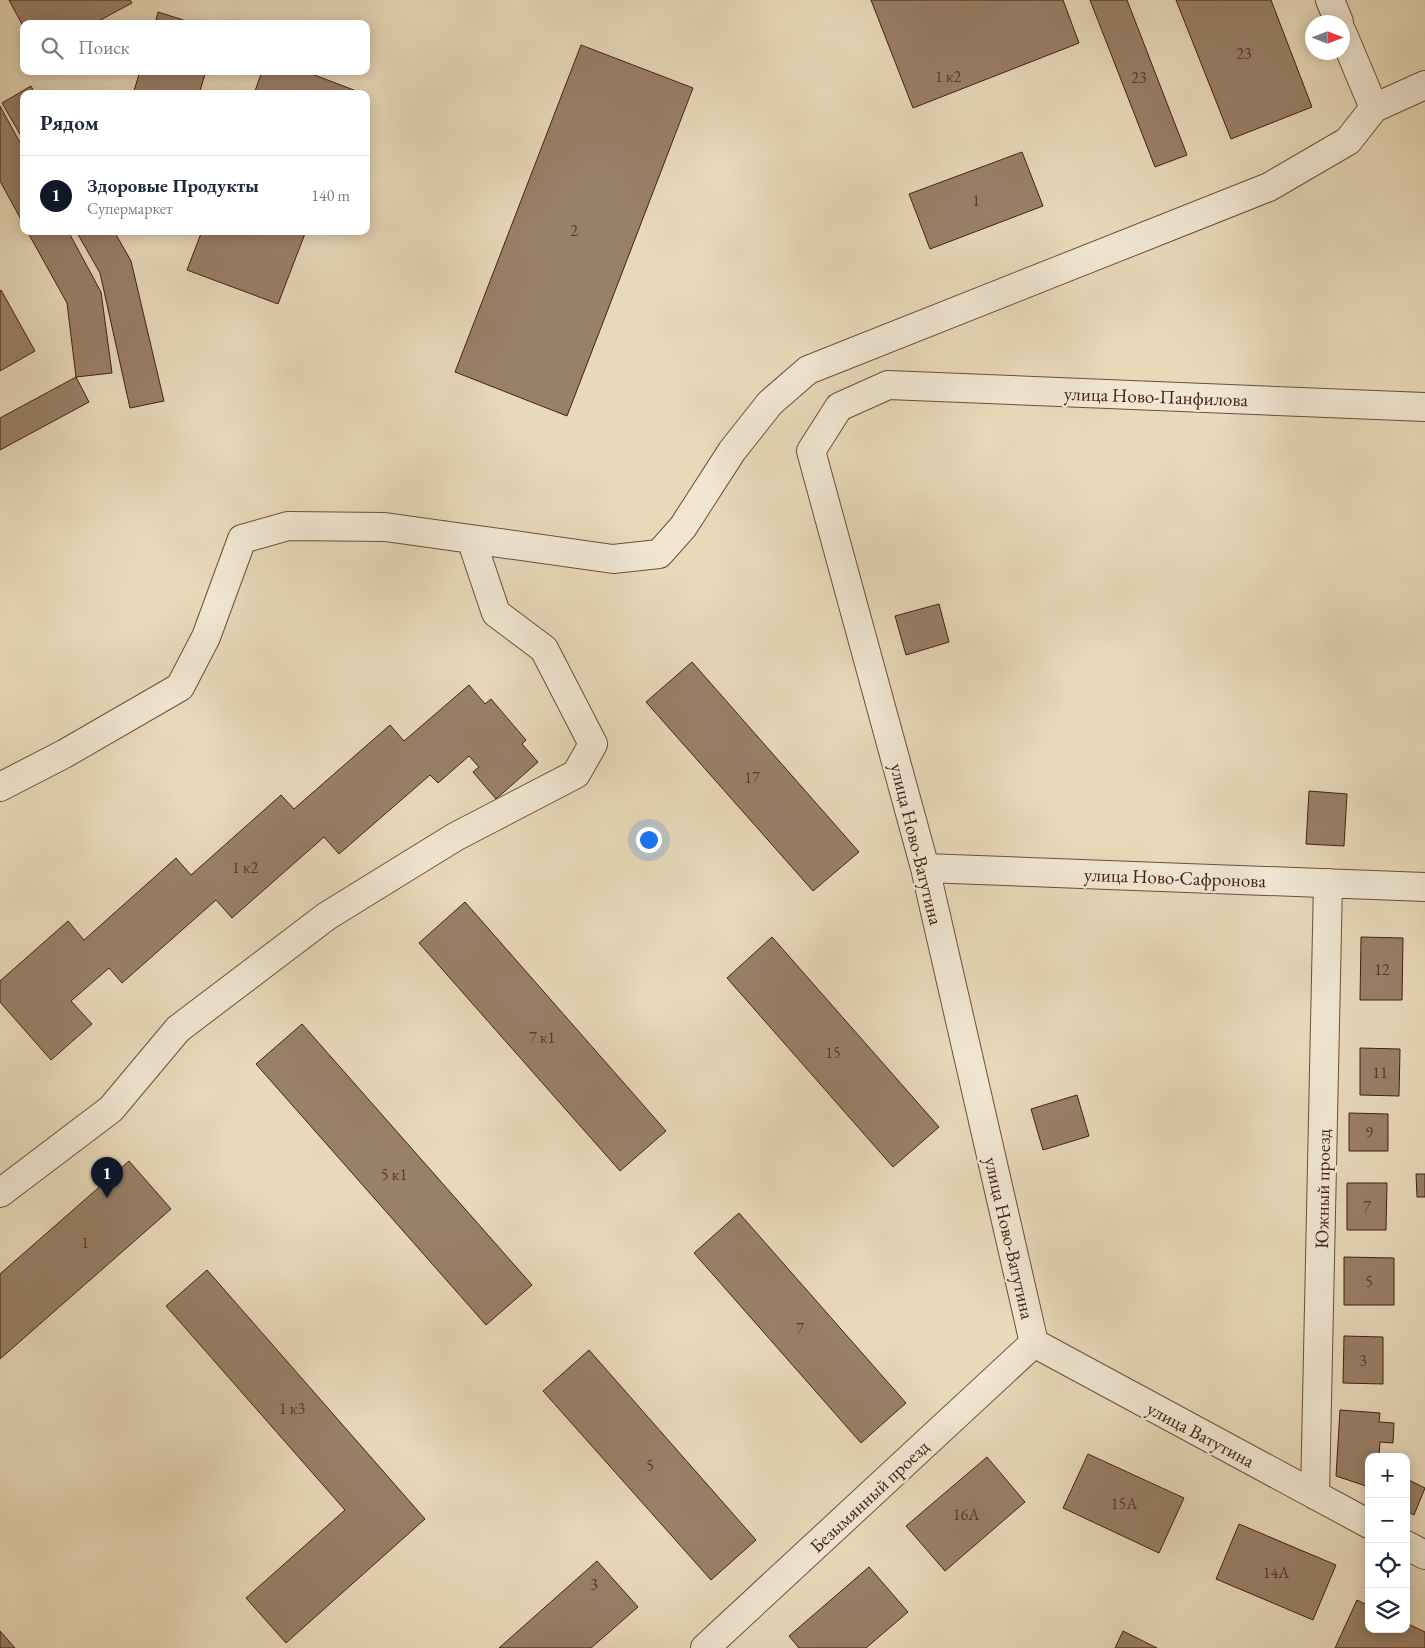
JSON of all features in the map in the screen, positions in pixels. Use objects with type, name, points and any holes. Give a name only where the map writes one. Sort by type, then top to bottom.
[{"type":"street","points":[[1330,0],[1336,15]]},
{"type":"street","points":[[1350,51],[1374,108]]},
{"type":"street","points":[[0,787],[64,754],[180,687],[206,637],[242,539],[288,526],[385,527],[613,559],[659,554],[683,527],[732,451],[770,403],[808,370],[1269,187],[1348,141],[1374,108],[1425,85]]},
{"type":"street","name":"улица Ново-Панфилова","points":[[888,385],[1425,407]]},
{"type":"street","name":"улица Ново-Ватутина","points":[[888,385],[839,407],[811,452],[925,868],[1034,1343]]},
{"type":"street","points":[[0,1193],[111,1108],[178,1029],[327,916],[455,837],[576,774],[593,744],[544,649],[496,613],[471,539]]},
{"type":"street","name":"улица Ново-Сафронова","points":[[925,868],[1425,887]]},
{"type":"street","name":"Южный проезд","points":[[1316,1495],[1328,884]]},
{"type":"street","name":"улица Ватутина","points":[[1034,1343],[1365,1522]]},
{"type":"street","name":"Безымянный проезд","points":[[705,1648],[1034,1343]]},
{"type":"street","points":[[1410,1547],[1425,1555]]},
{"type":"building","points":[[9,0],[130,0],[132,3],[100,20],[20,21]]},
{"type":"building","points":[[871,0],[1063,0],[1079,43],[913,108]]},
{"type":"building","points":[[1090,0],[1127,0],[1187,155],[1155,167]]},
{"type":"building","points":[[1176,0],[1271,0],[1312,107],[1231,139]]},
{"type":"building","points":[[158,12],[183,20],[156,20]]},
{"type":"building","points":[[581,45],[693,88],[567,416],[455,372]]},
{"type":"building","points":[[139,75],[205,75],[200,90],[134,90]]},
{"type":"building","points":[[261,75],[314,75],[354,90],[255,90]]},
{"type":"building","points":[[31,86],[33,90],[24,90]]},
{"type":"building","points":[[20,92],[20,134],[2,103]]},
{"type":"building","points":[[0,106],[20,143],[20,218],[0,181]]},
{"type":"building","points":[[1022,152],[1043,206],[930,249],[909,194]]},
{"type":"building","points":[[29,235],[70,235],[101,292],[112,373],[76,377],[67,303]]},
{"type":"building","points":[[78,235],[116,235],[131,261],[164,401],[130,408],[100,273]]},
{"type":"building","points":[[200,235],[304,235],[278,304],[187,270]]},
{"type":"building","points":[[0,291],[35,351],[0,371]]},
{"type":"building","points":[[76,377],[89,402],[0,450],[0,418]]},
{"type":"building","points":[[939,604],[949,642],[906,655],[895,616]]},
{"type":"building","points":[[692,662],[859,852],[813,891],[646,702]]},
{"type":"building","points":[[469,685],[485,704],[491,699],[526,740],[522,744],[538,762],[496,799],[473,772],[479,767],[469,756],[438,783],[430,775],[339,854],[324,837],[232,918],[216,900],[122,983],[109,968],[71,1001],[92,1024],[51,1060],[0,1002],[0,981],[68,921],[84,940],[176,858],[191,875],[281,795],[294,809],[390,725],[404,741]]},
{"type":"building","points":[[1309,791],[1347,794],[1344,846],[1306,844]]},
{"type":"building","points":[[465,902],[666,1131],[620,1171],[419,943]]},
{"type":"building","points":[[772,937],[939,1127],[893,1167],[727,978]]},
{"type":"building","points":[[1361,937],[1403,938],[1402,1000],[1360,1000]]},
{"type":"building","points":[[302,1024],[532,1285],[486,1325],[256,1064]]},
{"type":"building","points":[[1360,1048],[1400,1049],[1399,1096],[1360,1095]]},
{"type":"building","points":[[1077,1095],[1089,1136],[1043,1150],[1031,1109]]},
{"type":"building","points":[[1349,1113],[1388,1114],[1388,1151],[1349,1151]]},
{"type":"building","points":[[129,1161],[171,1209],[0,1359],[0,1274]]},
{"type":"building","points":[[1416,1174],[1425,1174],[1425,1197],[1417,1197]]},
{"type":"building","points":[[1347,1183],[1387,1183],[1386,1230],[1347,1230]]},
{"type":"building","points":[[739,1213],[906,1403],[861,1443],[694,1253]]},
{"type":"building","points":[[1344,1257],[1394,1258],[1394,1305],[1344,1305]]},
{"type":"building","points":[[207,1270],[425,1519],[286,1643],[246,1598],[345,1510],[166,1306]]},
{"type":"building","points":[[1344,1336],[1383,1337],[1383,1384],[1343,1383]]},
{"type":"building","points":[[589,1350],[756,1540],[711,1580],[543,1391]]},
{"type":"building","points":[[1340,1410],[1380,1413],[1379,1422],[1394,1423],[1393,1443],[1380,1442],[1379,1453],[1365,1453],[1365,1486],[1336,1476]]},
{"type":"building","points":[[1088,1454],[1184,1498],[1159,1553],[1063,1508]]},
{"type":"building","points":[[987,1457],[1025,1502],[945,1571],[906,1526]]},
{"type":"building","points":[[1410,1480],[1425,1488],[1414,1515],[1410,1513]]},
{"type":"building","points":[[1239,1524],[1336,1565],[1313,1620],[1216,1579]]},
{"type":"building","points":[[597,1561],[638,1607],[591,1648],[499,1648]]},
{"type":"building","points":[[869,1567],[908,1612],[866,1648],[799,1648],[789,1636]]},
{"type":"building","points":[[1357,1600],[1365,1604],[1365,1633],[1410,1633],[1410,1625],[1425,1632],[1425,1648],[1335,1648]]},
{"type":"building","points":[[0,1631],[15,1648],[0,1648]]},
{"type":"building","points":[[1123,1631],[1157,1648],[1115,1648]]},
{"type":"place","name":"Здоровые Продукты","points":[[107,1198]]}]
